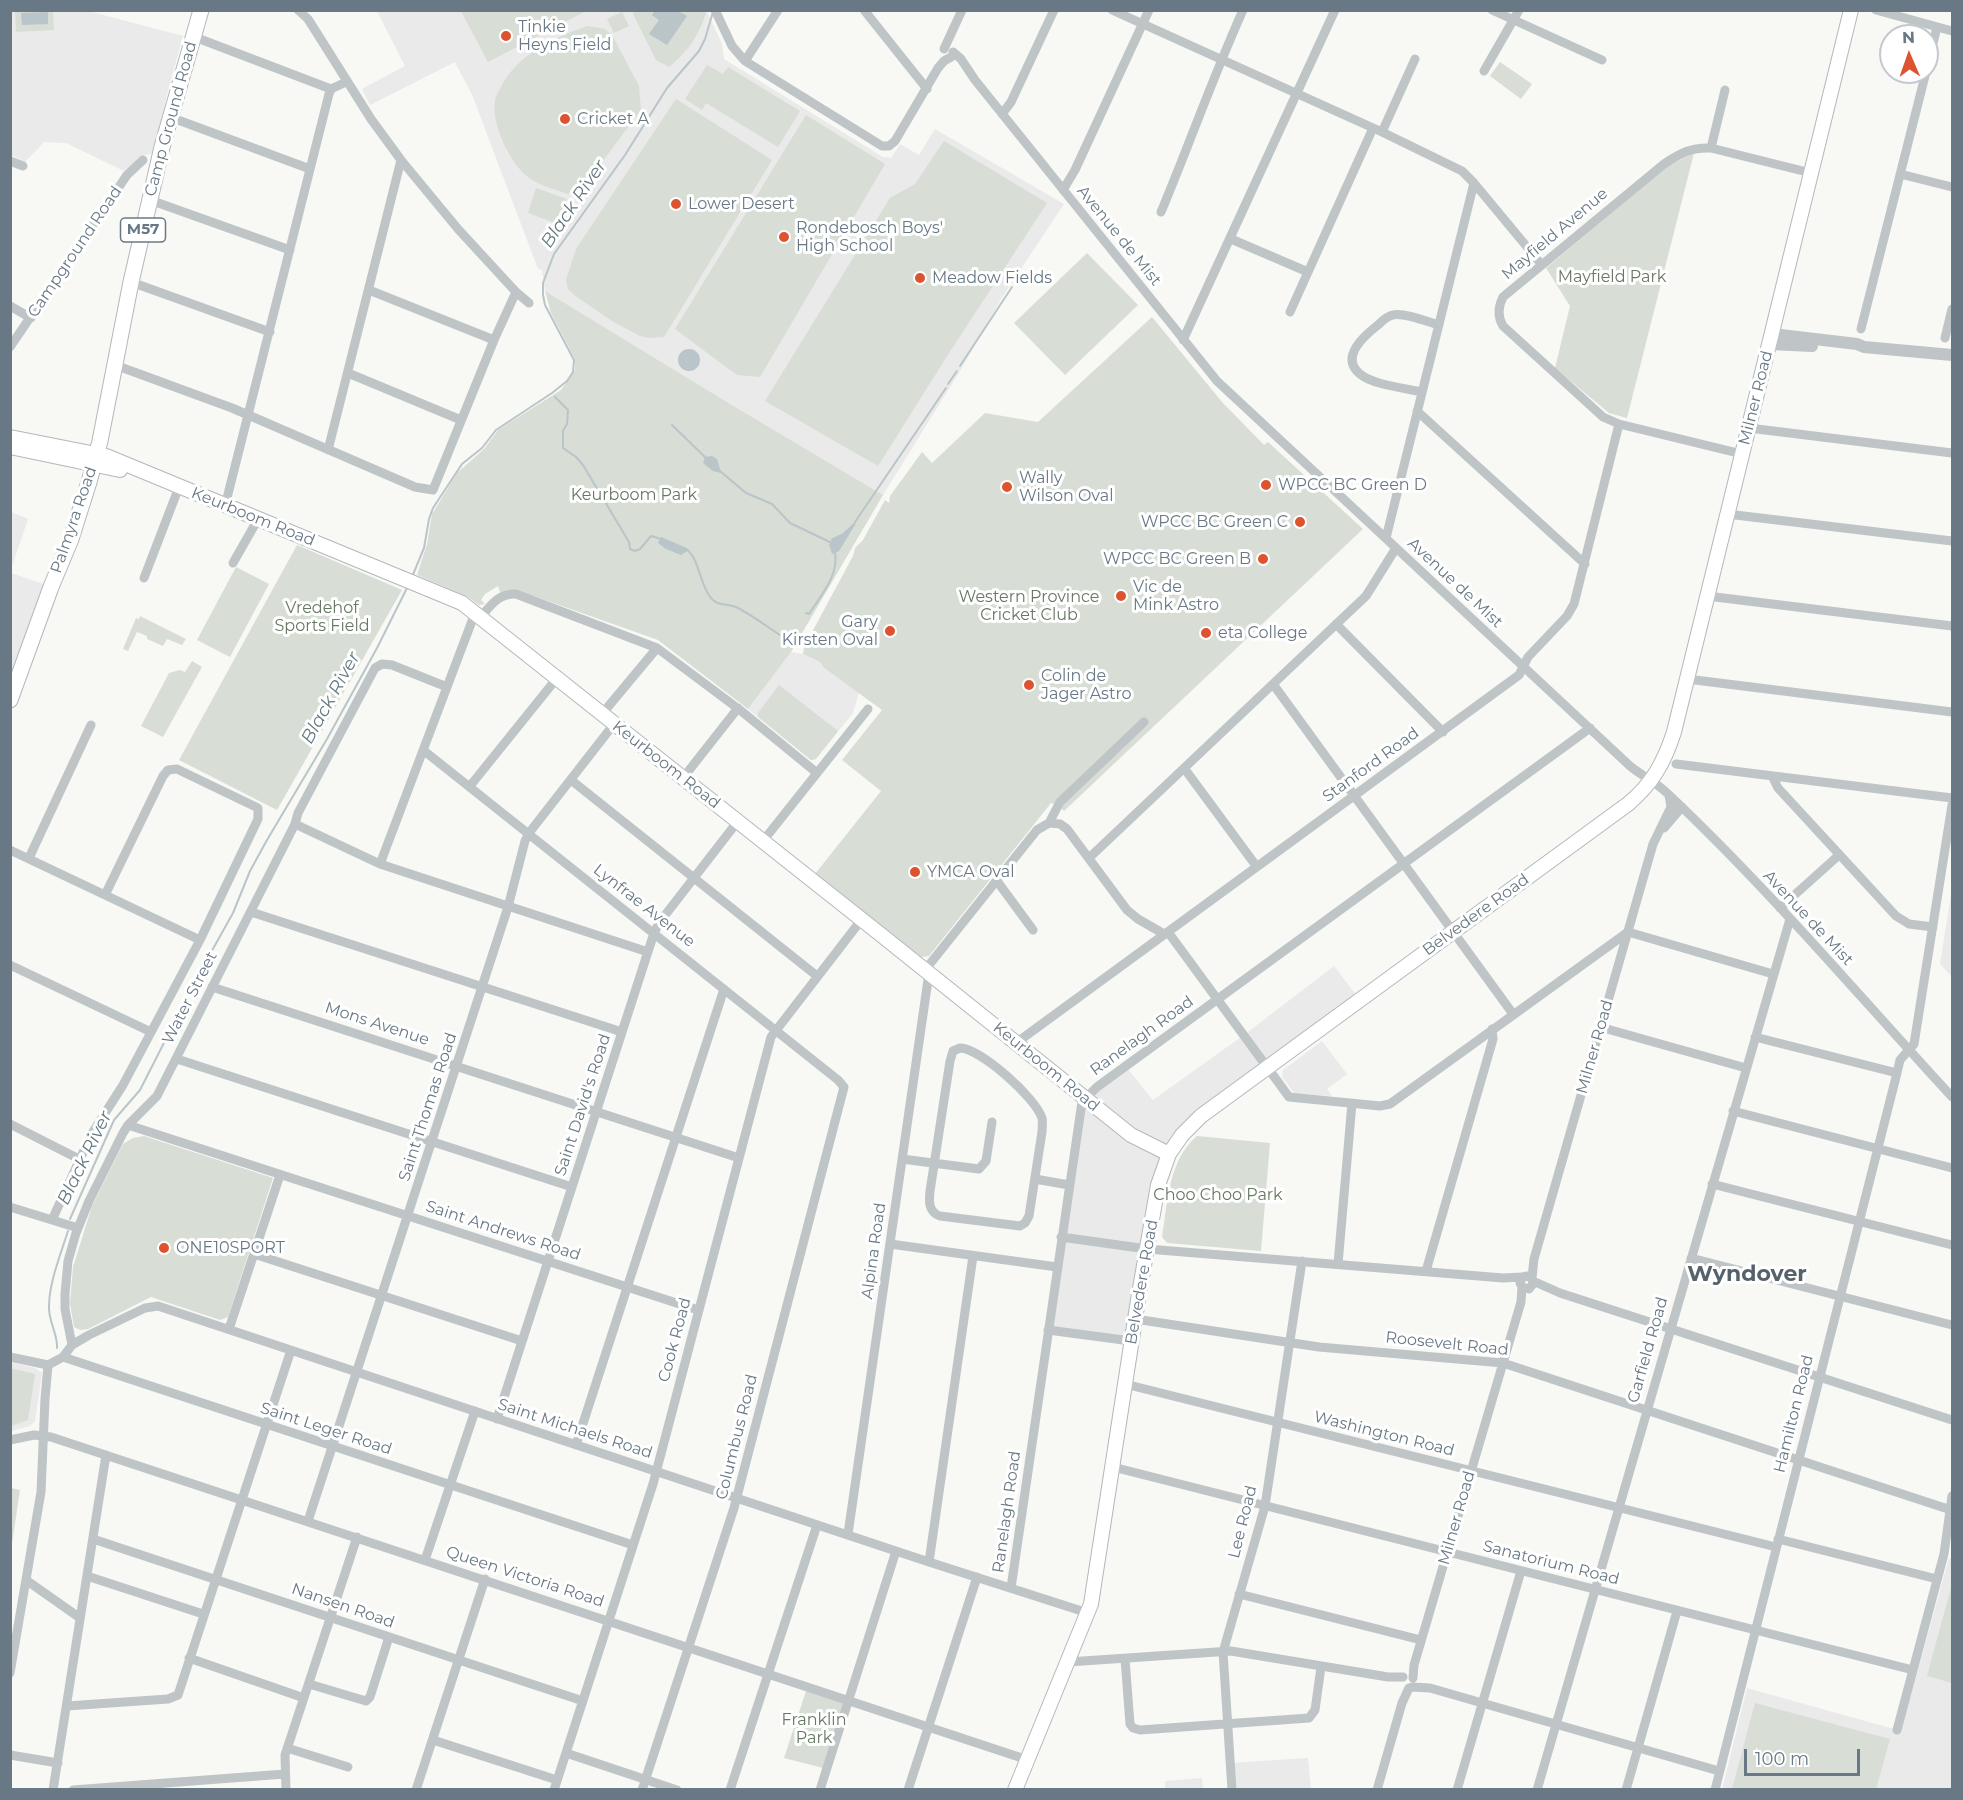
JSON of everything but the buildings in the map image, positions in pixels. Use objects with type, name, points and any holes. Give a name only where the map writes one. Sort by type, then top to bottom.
[{"type":"main road","name":"Camp Ground Road","points":[[90,457],[104,376],[127,298],[170,117],[201,10]]},
{"type":"main road","name":"Milner Road","points":[[1651,782],[1668,751],[1687,679],[1851,10]]},
{"type":"main road","name":"Camp Ground Road","points":[[90,457],[114,365],[127,298]]},
{"type":"main road","points":[[10,437],[90,457]]},
{"type":"main road","points":[[10,447],[90,457]]},
{"type":"main road","name":"Keurboom Road","points":[[90,457],[152,476],[258,519],[451,598],[478,615],[1132,1136],[1167,1158]]},
{"type":"main road","name":"Palmyra Road","points":[[10,700],[71,539],[90,457]]},
{"type":"main road","name":"Belvedere Road","points":[[1015,1790],[1088,1613],[1097,1577],[1131,1341],[1158,1185],[1167,1158],[1196,1121],[1628,804],[1651,782]]},
{"type":"street","points":[[298,10],[308,19],[370,119],[401,160],[459,229],[516,292],[529,303]]},
{"type":"street","points":[[745,61],[778,10]]},
{"type":"street","points":[[864,10],[927,89]]},
{"type":"street","points":[[716,13],[732,46],[745,61],[879,145],[889,146],[895,141],[948,53],[951,34],[962,10]]},
{"type":"street","points":[[1002,114],[1011,102],[1054,10]]},
{"type":"street","points":[[1112,10],[1458,169],[1474,183],[1542,265]]},
{"type":"street","points":[[1063,190],[1076,170],[1149,10]]},
{"type":"street","points":[[1161,212],[1185,155],[1220,59],[1243,10]]},
{"type":"street","points":[[1183,340],[1335,10]]},
{"type":"street","points":[[1492,10],[1602,60]]},
{"type":"street","points":[[1484,72],[1519,10]]},
{"type":"street","points":[[1876,10],[1926,24]]},
{"type":"street","points":[[192,36],[332,89],[346,82]]},
{"type":"street","name":"Avenue de Mist","points":[[948,53],[961,59],[1002,114],[1224,388],[1638,773],[1682,807],[1780,908],[1953,1097]]},
{"type":"street","points":[[1290,312],[1377,130],[1415,59]]},
{"type":"street","points":[[1861,329],[1923,84]]},
{"type":"street","points":[[225,506],[332,89]]},
{"type":"street","points":[[1711,148],[1725,90]]},
{"type":"street","points":[[170,117],[310,170]]},
{"type":"street","name":"Mayfield Avenue","points":[[1742,454],[1619,424],[1598,414],[1515,339],[1500,321],[1498,311],[1503,297],[1672,158],[1694,148],[1711,148],[1811,173]]},
{"type":"street","name":"Campground Road","points":[[10,347],[128,175],[143,160]]},
{"type":"street","points":[[328,450],[401,160]]},
{"type":"street","points":[[10,161],[23,166]]},
{"type":"street","points":[[1900,174],[1953,187]]},
{"type":"street","points":[[1386,538],[1474,183]]},
{"type":"street","points":[[150,200],[291,250]]},
{"type":"street","points":[[1231,239],[1308,272]]},
{"type":"street","points":[[131,282],[270,332]]},
{"type":"street","points":[[369,290],[494,340]]},
{"type":"street","points":[[114,365],[248,414],[415,487],[433,490],[516,292]]},
{"type":"street","points":[[10,306],[31,318]]},
{"type":"street","points":[[1945,338],[1953,309]]},
{"type":"street","points":[[1422,392],[1371,380],[1361,375],[1354,366],[1353,351],[1359,341],[1391,315],[1400,314],[1439,325]]},
{"type":"street","points":[[1771,339],[1856,349],[1864,347],[1953,355]]},
{"type":"street","points":[[348,373],[461,420]]},
{"type":"street","points":[[1418,411],[1585,564]]},
{"type":"street","name":"Stanford Road","points":[[1016,1043],[1517,677],[1528,657],[1572,608],[1619,424]]},
{"type":"street","points":[[1749,428],[1953,453]]},
{"type":"street","points":[[144,578],[179,487]]},
{"type":"street","points":[[1727,514],[1953,541]]},
{"type":"street","points":[[233,563],[258,519]]},
{"type":"street","points":[[1089,858],[1371,589],[1396,548]]},
{"type":"street","points":[[380,864],[447,687],[478,615],[498,598],[507,594],[516,594],[657,648],[738,708],[817,773]]},
{"type":"street","points":[[1707,596],[1953,626]]},
{"type":"street","points":[[1336,624],[1443,732]]},
{"type":"street","points":[[602,714],[657,648]]},
{"type":"street","name":"Water Street","points":[[72,1345],[65,1309],[68,1261],[89,1201],[128,1125],[155,1099],[177,1059],[295,824],[298,813],[375,668],[382,664],[392,665],[447,687]]},
{"type":"street","points":[[470,786],[557,678]]},
{"type":"street","points":[[1687,679],[1953,712]]},
{"type":"street","points":[[1273,684],[1513,1014]]},
{"type":"street","points":[[683,778],[738,708]]},
{"type":"street","points":[[763,841],[868,709]]},
{"type":"street","points":[[927,971],[1037,830],[1048,823],[1060,802],[1144,722]]},
{"type":"street","name":"Saint Thomas Road","points":[[308,1521],[483,987],[529,833],[614,724]]},
{"type":"street","points":[[29,858],[91,725]]},
{"type":"street","name":"Ranelagh Road","points":[[1011,1588],[1081,1102],[1218,999],[1590,728]]},
{"type":"street","name":"Lynfrae Avenue","points":[[423,750],[775,1029],[844,1087]]},
{"type":"street","points":[[1676,764],[1953,798]]},
{"type":"street","points":[[1184,768],[1257,867]]},
{"type":"street","points":[[52,1220],[75,1172],[79,1158],[123,1085],[200,940],[258,819],[259,810],[177,769],[168,770],[161,779],[105,895]]},
{"type":"street","points":[[1772,776],[1779,788],[1896,916],[1909,924],[1933,927]]},
{"type":"street","points":[[571,780],[817,976]]},
{"type":"street","name":"Milner Road","points":[[1377,1790],[1657,834],[1671,807],[1669,795]]},
{"type":"street","name":"Hamilton Road","points":[[1715,1790],[1900,1060],[1914,1044],[1953,805]]},
{"type":"street","name":"Milner Road","points":[[1657,834],[1682,807]]},
{"type":"street","name":"Saint David's Road","points":[[497,1419],[654,933],[659,923],[738,822]]},
{"type":"street","points":[[1048,823],[1060,824],[1067,829],[1127,910],[1138,919],[1166,933],[1291,1098],[1380,1106],[1390,1104],[1628,932],[1773,974]]},
{"type":"street","points":[[295,824],[380,864],[648,952]]},
{"type":"street","points":[[10,849],[200,940]]},
{"type":"street","points":[[1780,908],[1839,855]]},
{"type":"street","points":[[997,881],[1033,930]]},
{"type":"street","points":[[250,912],[622,1032]]},
{"type":"street","name":"Cook Road","points":[[555,1785],[656,1471],[770,1040],[775,1029],[862,919]]},
{"type":"street","name":"Garfield Road","points":[[1537,1790],[1790,919]]},
{"type":"street","points":[[10,965],[151,1032]]},
{"type":"street","name":"Alpina Road","points":[[848,1534],[927,971]]},
{"type":"street","name":"Mons Avenue","points":[[212,987],[739,1158]]},
{"type":"street","points":[[576,1445],[724,989]]},
{"type":"street","points":[[1600,1027],[1746,1068]]},
{"type":"street","points":[[1426,1271],[1492,1041],[1492,1029]]},
{"type":"street","points":[[1755,1037],[1897,1073]]},
{"type":"street","points":[[960,1048],[973,1051],[1017,1085],[1036,1108],[1043,1124],[1035,1177],[1029,1216],[1020,1227],[940,1216],[933,1213],[930,1202],[934,1164],[953,1051],[960,1048]]},
{"type":"street","points":[[177,1059],[572,1186]]},
{"type":"street","name":"Columbus Road","points":[[642,1790],[736,1498],[844,1087]]},
{"type":"street","points":[[1338,1264],[1352,1103]]},
{"type":"street","points":[[1733,1111],[1953,1168]]},
{"type":"street","points":[[902,1159],[981,1168],[986,1161],[992,1122]]},
{"type":"street","points":[[10,1124],[79,1158]]},
{"type":"street","name":"Saint Andrews Road","points":[[128,1125],[698,1310]]},
{"type":"street","points":[[229,1329],[280,1175]]},
{"type":"street","points":[[1035,1177],[1069,1182]]},
{"type":"street","points":[[1712,1184],[1953,1245]]},
{"type":"street","points":[[10,1207],[78,1228]]},
{"type":"street","points":[[1061,1237],[1147,1249],[1426,1271],[1527,1282],[1953,1420]]},
{"type":"street","points":[[890,1244],[1057,1267]]},
{"type":"street","points":[[254,1254],[522,1341]]},
{"type":"street","points":[[929,1562],[973,1256]]},
{"type":"street","points":[[1690,1258],[1953,1325]]},
{"type":"street","name":"Lee Road","points":[[1232,1790],[1223,1652],[1265,1506],[1302,1261]]},
{"type":"street","name":"Saint Michaels Road","points":[[63,1357],[72,1345],[107,1326],[152,1306],[163,1307],[1088,1613]]},
{"type":"street","name":"Roosevelt Road","points":[[1135,1319],[1290,1343],[1503,1363],[1951,1510]]},
{"type":"street","points":[[1048,1330],[1131,1341]]},
{"type":"street","points":[[66,1706],[174,1698],[180,1690],[291,1350]]},
{"type":"street","points":[[10,1357],[48,1365],[63,1357]]},
{"type":"street","name":"Saint Leger Road","points":[[63,1357],[633,1545]]},
{"type":"street","points":[[10,1673],[41,1492],[48,1365]]},
{"type":"street","name":"Washington Road","points":[[1125,1384],[1618,1508],[1937,1579]]},
{"type":"street","points":[[425,1560],[475,1411]]},
{"type":"street","name":"Queen Victoria Road","points":[[10,1440],[30,1435],[44,1436],[106,1455],[1028,1760]]},
{"type":"street","points":[[53,1790],[106,1455]]},
{"type":"street","name":"Sanatorium Road","points":[[1113,1467],[1913,1670]]},
{"type":"street","points":[[1897,1730],[1937,1579],[1948,1555],[1953,1496]]},
{"type":"street","points":[[730,1790],[818,1525]]},
{"type":"street","points":[[286,1790],[284,1761],[287,1748],[357,1537]]},
{"type":"street","name":"Nansen Road","points":[[93,1539],[583,1701]]},
{"type":"street","points":[[820,1790],[896,1551]]},
{"type":"street","points":[[1457,1790],[1521,1571]]},
{"type":"street","points":[[87,1576],[203,1614]]},
{"type":"street","points":[[908,1790],[977,1577]]},
{"type":"street","points":[[416,1790],[485,1579]]},
{"type":"street","points":[[26,1580],[80,1618]]},
{"type":"street","points":[[1239,1594],[1421,1640]]},
{"type":"street","points":[[1626,1790],[1677,1611]]},
{"type":"street","points":[[309,1684],[366,1701],[370,1697],[389,1637]]},
{"type":"street","points":[[1068,1662],[1233,1652],[1388,1677],[1719,1771]]},
{"type":"street","points":[[189,1658],[304,1698]]},
{"type":"street","points":[[1125,1659],[1130,1724],[1133,1728],[1140,1730],[1309,1718],[1315,1710],[1322,1667]]},
{"type":"street","points":[[432,1740],[555,1785]]},
{"type":"street","points":[[287,1748],[348,1767]]},
{"type":"street","points":[[566,1753],[677,1790]]},
{"type":"street","points":[[10,1755],[58,1763]]},
{"type":"street","points":[[73,1790],[168,1786],[285,1774]]},
{"type":"shaded area","points":[[11,11],[88,11],[183,36],[166,98],[157,145],[151,154],[145,155],[124,171],[66,143],[44,142],[25,162],[11,155]]},
{"type":"shaded area","name":"Rondebosch Boys' High School","points":[[377,11],[707,11],[722,44],[724,59],[883,157],[891,158],[900,144],[919,155],[935,129],[1064,204],[1003,296],[960,371],[883,495],[545,291],[542,270],[538,269],[473,97],[455,62],[370,105],[362,89],[405,66]]},
{"type":"shaded area","points":[[655,11],[678,11],[687,16],[667,45],[649,34],[659,20],[652,15]]},
{"type":"shaded area","points":[[48,12],[48,24],[22,25],[21,13]]},
{"type":"shaded area","points":[[689,349],[697,352],[700,360],[697,368],[689,371],[681,368],[678,360],[681,352]]},
{"type":"shaded area","points":[[712,456],[717,459],[721,473],[713,471],[703,463],[705,457]]},
{"type":"shaded area","points":[[11,512],[28,519],[11,569]]},
{"type":"shaded area","points":[[856,521],[839,551],[832,554],[829,544],[832,543],[831,539],[843,533]]},
{"type":"shaded area","points":[[661,537],[689,550],[681,555],[666,549],[658,543]]},
{"type":"shaded area","points":[[11,573],[46,585],[11,672]]},
{"type":"shaded area","points":[[791,652],[803,654],[820,662],[823,667],[859,692],[853,713],[816,759],[811,760],[748,709]]},
{"type":"shaded area","points":[[1952,889],[1952,977],[1940,964]]},
{"type":"shaded area","points":[[1334,966],[1360,1000],[1201,1116],[1169,1154],[1131,1341],[1048,1330],[1081,1102],[1126,1067],[1153,1100],[1244,1035]]},
{"type":"shaded area","points":[[1322,1041],[1347,1074],[1327,1089],[1332,1096],[1294,1093],[1282,1077],[1283,1070]]},
{"type":"shaded area","points":[[10,1362],[35,1368],[42,1373],[35,1421],[30,1426],[11,1431]]},
{"type":"shaded area","points":[[1949,1558],[1952,1559],[1952,1789],[1722,1790],[1747,1688],[1901,1731]]},
{"type":"shaded area","points":[[1308,1758],[1311,1789],[1232,1789],[1231,1763]]},
{"type":"shaded area","points":[[1202,1778],[1203,1789],[1165,1789],[1165,1781]]},
{"type":"green space","points":[[636,10],[705,10],[706,13],[692,43],[669,67],[656,60],[633,14]]},
{"type":"green space","points":[[15,11],[53,11],[54,30],[16,32]]},
{"type":"green space","name":"Tinkie Heyns Field","points":[[461,11],[586,11],[488,62]]},
{"type":"green space","points":[[622,12],[629,26],[614,33],[607,19]]},
{"type":"green space","name":"Cricket A","points":[[588,26],[605,29],[612,35],[639,86],[641,110],[584,186],[568,194],[537,182],[515,164],[498,127],[495,100],[507,77],[526,57],[549,42]]},
{"type":"green space","points":[[1500,62],[1532,84],[1521,99],[1490,76]]},
{"type":"green space","points":[[707,65],[723,74],[728,67],[800,111],[778,147],[706,103],[702,110],[685,99]]},
{"type":"green space","name":"Lower Desert","points":[[676,99],[772,160],[664,337],[650,338],[640,336],[612,321],[574,295],[568,289],[566,280],[576,249]]},
{"type":"green space","points":[[806,115],[885,164],[760,377],[737,375],[675,329]]},
{"type":"green space","name":"Meadow Fields","points":[[944,141],[1047,203],[878,466],[765,401],[890,198],[915,184]]},
{"type":"green space","name":"Mayfield Park","points":[[1694,153],[1627,418],[1609,413],[1555,368],[1570,306],[1546,268],[1669,165]]},
{"type":"green space","points":[[536,188],[567,199],[558,224],[528,213]]},
{"type":"green space","points":[[1087,253],[1138,305],[1065,375],[1014,323]]},
{"type":"green space","name":"Keurboom Park","points":[[545,291],[883,495],[791,652],[748,709],[658,640],[517,590],[500,592],[498,586],[485,594],[481,600],[485,604],[479,605],[468,597],[417,575],[427,544],[432,514],[457,473],[484,449],[498,430],[561,390],[575,370],[575,359],[551,313]]},
{"type":"green space","name":"Western Province Cricket Club","points":[[1152,317],[1222,402],[1264,445],[1268,442],[1363,529],[1064,811],[1058,805],[1051,803],[929,956],[921,957],[815,874],[881,791],[842,760],[882,710],[823,667],[820,662],[803,654],[804,647],[853,556],[855,548],[863,540],[885,500],[889,503],[890,496],[922,452],[932,463],[985,413],[1038,422]]},
{"type":"green space","name":"Vredehof Sports Field","points":[[297,545],[402,590],[277,810],[179,760]]},
{"type":"green space","points":[[236,567],[269,584],[230,657],[197,640]]},
{"type":"green space","points":[[140,616],[186,639],[182,645],[167,639],[163,646],[137,632],[128,651],[123,649],[136,618],[139,619]]},
{"type":"green space","points":[[192,661],[202,667],[163,737],[141,726],[169,673],[180,670],[185,672]]},
{"type":"green space","points":[[779,685],[838,731],[816,759],[811,760],[758,717],[758,713]]},
{"type":"green space","name":"ONE10SPORT","points":[[144,1136],[273,1178],[228,1317],[220,1320],[151,1297],[88,1329],[80,1330],[74,1327],[70,1304],[73,1267],[92,1206],[123,1144],[133,1138]]},
{"type":"green space","name":"Choo Choo Park","points":[[1197,1136],[1270,1143],[1261,1251],[1167,1243],[1162,1237],[1168,1196],[1175,1169],[1187,1146]]},
{"type":"green space","points":[[10,1368],[35,1374],[28,1420],[11,1426]]},
{"type":"green space","points":[[10,1488],[20,1490],[11,1550]]},
{"type":"green space","points":[[1952,1584],[1952,1683],[1927,1676]]},
{"type":"green space","name":"Franklin Park","points":[[807,1688],[844,1701],[823,1768],[784,1758]]},
{"type":"green space","points":[[1755,1703],[1890,1739],[1876,1789],[1732,1789]]},
{"type":"waterway","name":"Black River","points":[[412,577],[424,548],[433,508],[462,464],[482,448],[496,430],[552,393],[567,381],[573,372],[574,360],[545,305],[543,295],[543,283],[554,254],[625,155],[667,88],[699,51],[713,12]]},
{"type":"waterway","points":[[960,366],[1012,287]]},
{"type":"waterway","points":[[948,384],[957,371]]},
{"type":"waterway","points":[[855,522],[946,388]]},
{"type":"waterway","points":[[555,397],[568,410],[567,424],[563,431],[563,448],[583,465],[629,542],[630,549],[635,551],[640,549],[651,536],[661,539]]},
{"type":"waterway","points":[[672,425],[707,459]]},
{"type":"waterway","points":[[720,471],[746,493],[772,504],[790,523],[834,544]]},
{"type":"waterway","points":[[686,549],[691,553],[704,586],[714,601],[736,607],[791,642]]},
{"type":"waterway","points":[[806,613],[809,614],[832,577],[836,561],[835,552]]},
{"type":"waterway","name":"Black River","points":[[70,1219],[114,1120],[140,1090],[233,913],[250,871],[327,739],[407,588]]},
{"type":"waterway","name":"Black River","points":[[57,1348],[49,1312],[50,1297],[56,1268],[68,1231]]},
{"type":"place","name":"Tinkie Heyns Field","points":[[506,36]]},
{"type":"place","name":"Cricket A","points":[[565,119]]},
{"type":"place","name":"Lower Desert","points":[[676,204]]},
{"type":"place","name":"Rondebosch Boys' High School","points":[[784,237]]},
{"type":"place","name":"Meadow Fields","points":[[920,278]]},
{"type":"place","name":"WPCC BC Green D","points":[[1266,485]]},
{"type":"place","name":"Wally Wilson Oval","points":[[1007,487]]},
{"type":"place","name":"WPCC BC Green C","points":[[1300,522]]},
{"type":"place","name":"WPCC BC Green B","points":[[1263,559]]},
{"type":"place","name":"Vic de Mink Astro","points":[[1121,596]]},
{"type":"place","name":"Gary Kirsten Oval","points":[[890,631]]},
{"type":"place","name":"eta College","points":[[1206,633]]},
{"type":"place","name":"Colin de Jager Astro","points":[[1029,685]]},
{"type":"place","name":"YMCA Oval","points":[[915,872]]},
{"type":"place","name":"ONE10SPORT","points":[[164,1248]]},
{"type":"district","name":"Wyndover","points":[[1747,1275]]}]
